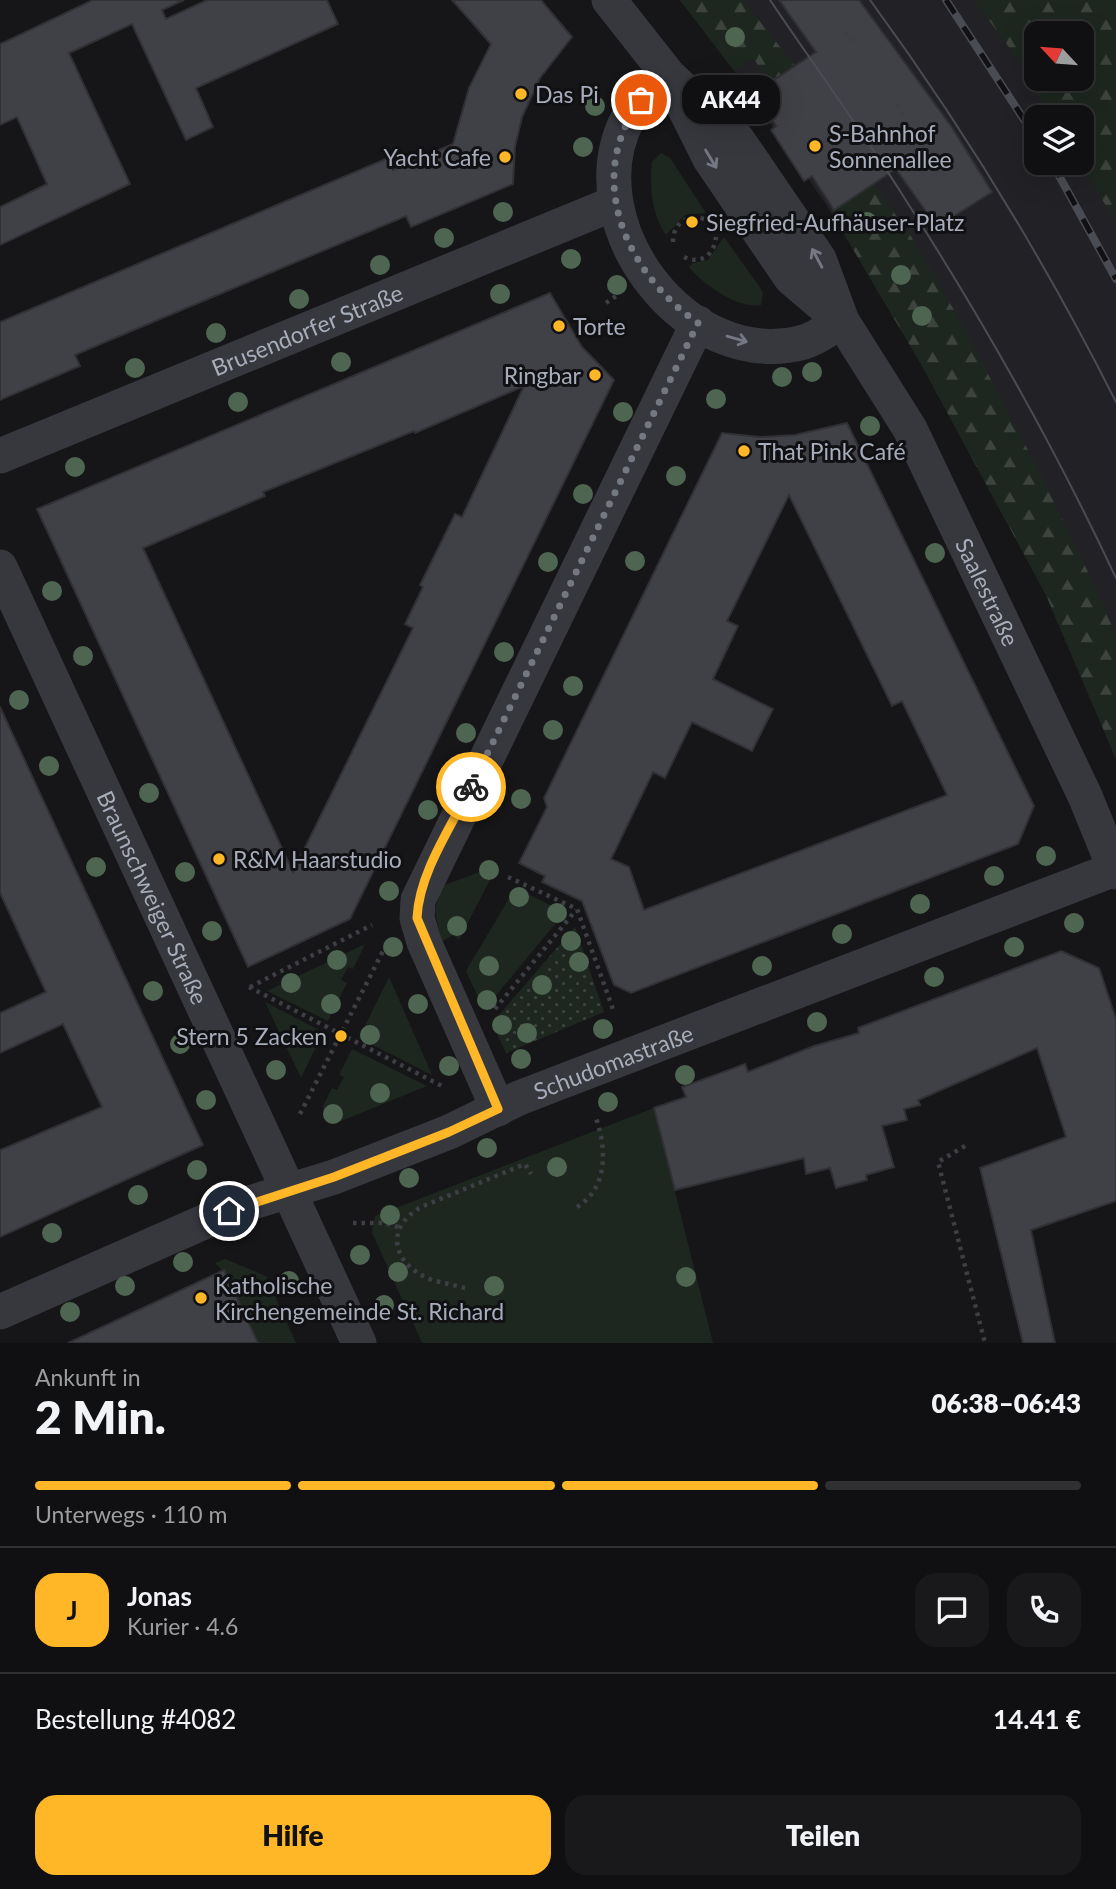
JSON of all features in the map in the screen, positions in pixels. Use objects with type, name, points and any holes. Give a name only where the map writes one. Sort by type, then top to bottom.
[{"type":"street","name":"Saalestraße","points":[[609,0],[669,76],[737,139],[819,259],[842,321],[911,429],[1085,796],[1115,871]]},
{"type":"street","points":[[669,76],[641,100],[628,117],[620,141],[615,203],[622,230],[645,275],[668,300],[698,323],[735,339],[772,345],[807,341],[842,321]]},
{"type":"street","name":"Brusendorfer Straße","points":[[0,456],[615,203]]},
{"type":"street","points":[[498,1109],[424,942],[417,918],[418,900],[698,323]]},
{"type":"street","name":"Braunschweiger Straße","points":[[0,567],[359,1343]]},
{"type":"street","name":"Schudomastraße","points":[[0,1312],[240,1206],[334,1177],[449,1132],[498,1109],[1115,871]]},
{"type":"path","points":[[845,32],[852,41]]},
{"type":"path","points":[[897,104],[903,114]]},
{"type":"path","points":[[700,217],[712,226],[715,247],[707,257],[688,259],[676,249],[675,229],[683,220],[700,217]]},
{"type":"path","points":[[508,877],[577,909],[614,1012]]},
{"type":"path","points":[[492,1012],[577,909]]},
{"type":"path","points":[[372,925],[249,987],[444,1087]]},
{"type":"path","points":[[300,1114],[384,949]]},
{"type":"path","points":[[577,1207],[589,1200],[604,1160],[605,1146],[596,1118]]},
{"type":"path","points":[[965,1146],[938,1162],[985,1343]]},
{"type":"path","points":[[465,1288],[431,1279],[409,1267],[399,1252],[398,1227],[405,1216],[421,1207],[525,1164],[531,1174]]},
{"type":"path","points":[[353,1223],[385,1223],[398,1227]]},
{"type":"shaded area","points":[[680,0],[1116,0],[1116,759],[1046,595],[921,364],[831,212],[735,72]]},
{"type":"green space","points":[[680,0],[743,0],[795,66],[771,83],[753,58],[735,72]]},
{"type":"green space","points":[[974,0],[1116,0],[1116,222],[1087,175],[1094,175],[1094,105],[1045,105],[1036,91],[1094,91],[1094,21],[1024,21],[1024,71]]},
{"type":"green space","points":[[661,153],[670,158],[706,213],[685,215],[666,235],[657,219],[651,190],[652,162]]},
{"type":"green space","points":[[873,184],[909,233],[958,317],[1040,473],[1100,597],[1116,636],[1116,759],[1046,595],[921,364],[831,212]]},
{"type":"green space","points":[[724,237],[763,292],[761,305],[742,303],[722,294],[689,267],[693,263],[708,260]]},
{"type":"green space","points":[[485,861],[497,866],[459,940],[453,935],[441,942],[435,910],[442,886],[480,872]]},
{"type":"green space","points":[[515,888],[565,912],[484,1010],[466,971]]},
{"type":"green space","points":[[575,927],[604,1012],[506,1053],[492,1023]]},
{"type":"green space","points":[[365,944],[353,969],[348,967],[341,980],[347,983],[328,1021],[267,991]]},
{"type":"green space","points":[[389,977],[432,1075],[359,1038]]},
{"type":"green space","points":[[265,1002],[323,1032],[301,1078]]},
{"type":"green space","points":[[352,1049],[427,1086],[339,1122],[324,1116],[323,1106],[332,1088],[337,1090],[344,1077],[339,1075]]},
{"type":"green space","points":[[654,1108],[713,1343],[422,1343],[372,1233],[375,1216]]},
{"type":"green space","points":[[225,1259],[266,1276],[296,1343],[258,1343],[226,1274],[215,1263]]},
{"type":"building","points":[[93,0],[184,0],[162,10],[166,19],[207,0],[327,0],[338,24],[196,88],[213,127],[186,140],[132,24],[69,53],[130,184],[0,245],[0,207],[47,184],[17,117],[0,125],[0,44]]},
{"type":"building","points":[[452,0],[541,0],[572,37],[540,78],[522,117],[515,147],[513,184],[411,227],[406,216],[110,340],[75,355],[80,366],[0,400],[0,322],[388,158],[393,170],[453,144],[469,88],[491,44]]},
{"type":"building","points":[[779,0],[859,0],[951,126],[992,192],[937,227],[896,169],[834,210],[812,176],[804,181],[771,130],[776,126],[754,93],[816,52]]},
{"type":"building","points":[[550,293],[582,347],[614,380],[350,919],[248,967],[37,509]],"holes":[[[524,386],[462,517],[455,514],[420,585],[423,587],[405,624],[413,628],[293,872],[143,548],[265,496],[263,492],[414,431],[415,433]]]},
{"type":"building","points":[[847,423],[1034,806],[1018,844],[631,993],[614,985],[582,901],[542,882],[545,876],[519,863],[547,807],[544,798],[722,433],[760,437],[795,435]],"holes":[[[789,495],[892,706],[902,701],[947,795],[644,910],[629,867],[611,859],[653,772],[665,778],[692,722],[752,751],[773,709],[713,679],[738,626],[727,621]]]},
{"type":"building","points":[[0,707],[203,1145],[0,1237],[0,1150],[102,1107],[63,1024],[0,1053],[0,1013],[46,992],[0,893]]},
{"type":"building","points":[[1061,951],[1099,968],[1116,1019],[1116,1201],[1031,1230],[1055,1343],[1023,1343],[980,1168],[1066,1137],[1037,1048],[918,1100],[920,1105],[904,1109],[907,1120],[882,1126],[894,1167],[866,1175],[867,1180],[836,1188],[830,1168],[806,1174],[804,1158],[675,1190],[654,1108],[686,1097],[682,1087],[745,1064],[748,1072],[814,1046],[859,1033],[858,1028]]},
{"type":"building","name":"Katholische Kirchengemeinde St. Richard","points":[[224,1270],[258,1343],[68,1343]]},
{"type":"tram line","points":[[770,0],[874,151],[964,293],[1018,386],[1116,578]]},
{"type":"tram line","points":[[870,0],[938,97],[1001,196],[1061,298],[1116,402]]},
{"type":"railway","points":[[946,0],[1024,120]]},
{"type":"railway","points":[[1059,175],[1116,279]]},
{"type":"way so far","points":[[471,787],[698,323],[668,300],[645,275],[622,230],[615,203],[620,141],[628,117],[641,100]]},
{"type":"place","name":"Das Pi","points":[[521,94]]},
{"type":"place","name":"AK44","points":[[641,100]]},
{"type":"place","name":"S-Bahnhof Sonnenallee","points":[[815,146]]},
{"type":"place","name":"Yacht Cafe","points":[[505,157]]},
{"type":"place","name":"Siegfried-Aufhäuser-Platz","points":[[692,222]]},
{"type":"place","name":"Torte","points":[[559,326]]},
{"type":"place","name":"Ringbar","points":[[595,375]]},
{"type":"place","name":"That Pink Café","points":[[744,451]]},
{"type":"place","name":"R&M Haarstudio","points":[[219,859]]},
{"type":"place","name":"Stern 5 Zacken","points":[[341,1036]]},
{"type":"place","name":"Katholische Kirchengemeinde St. Richard","points":[[201,1298]]},
{"type":"route","points":[[229,1211],[334,1177],[449,1132],[498,1109],[424,942],[417,918],[418,900],[426,878],[471,787]]}]
